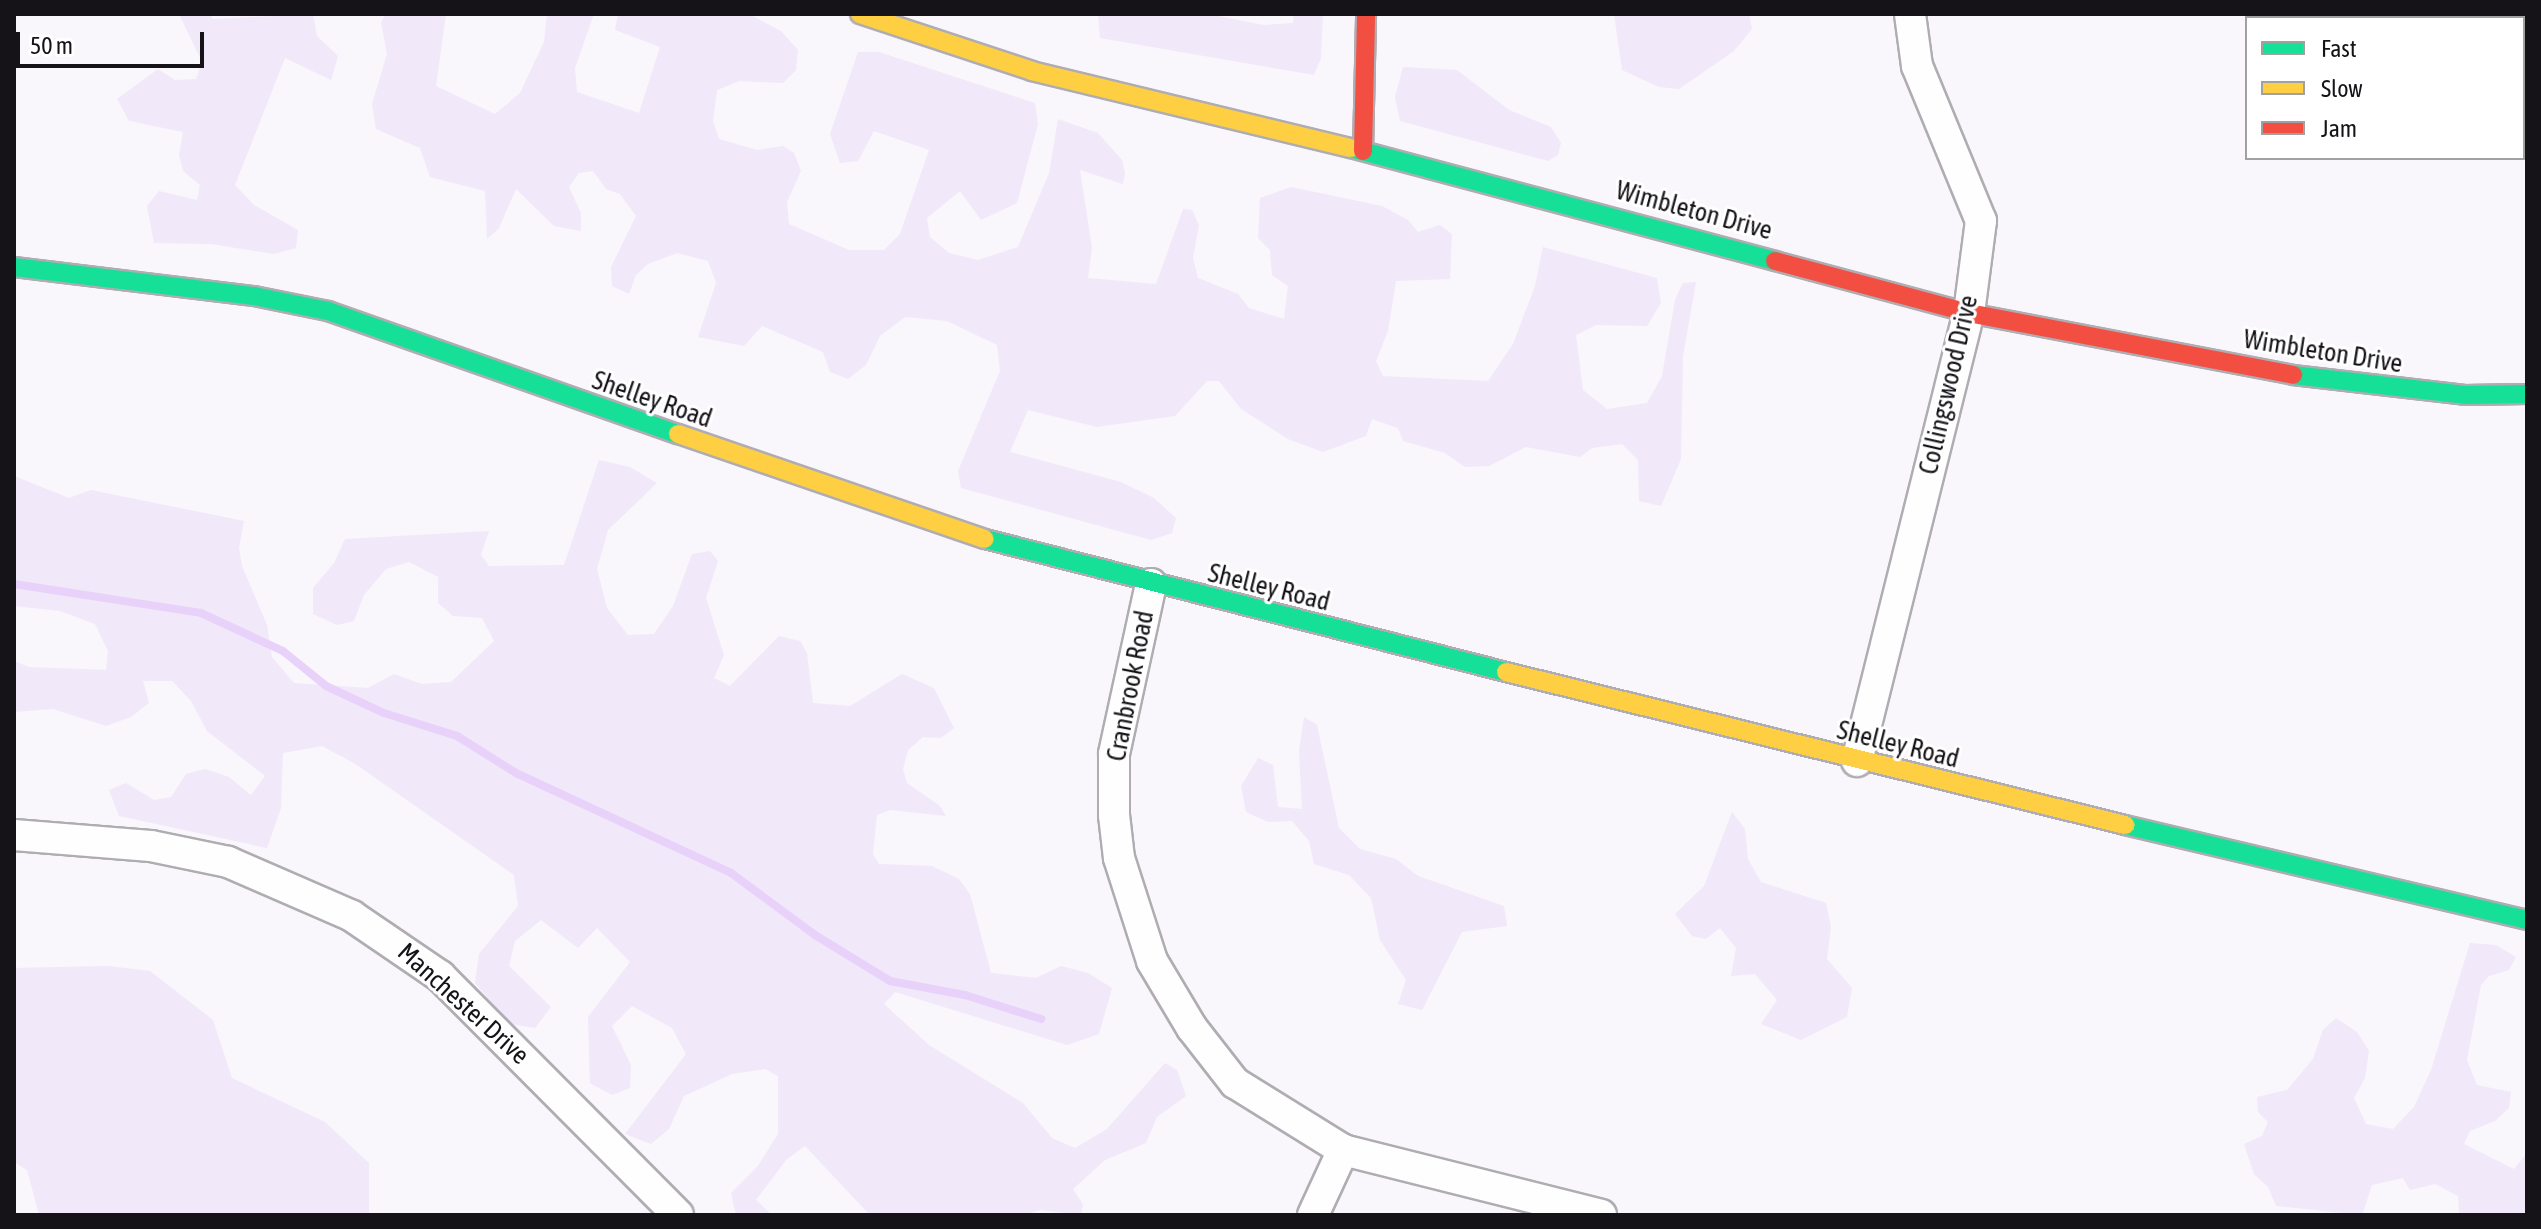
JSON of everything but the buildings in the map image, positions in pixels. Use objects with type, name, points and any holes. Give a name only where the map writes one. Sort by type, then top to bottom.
[{"type":"street","name":"Wimbleton Drive","points":[[860,14],[1032,71],[1363,151],[1969,313],[2324,381],[2465,395],[2527,394]]},
{"type":"street","points":[[1363,151],[1366,14]]},
{"type":"street","name":"Collingswood Drive","points":[[1857,761],[1969,313],[1981,221],[1917,66],[1910,14]]},
{"type":"street","name":"Shelley Road","points":[[14,267],[254,296],[328,311],[939,527],[1151,584],[1857,761],[2527,920]]},
{"type":"street","name":"Cranbrook Road","points":[[1151,584],[1114,754],[1114,815],[1119,858],[1152,961],[1192,1028],[1235,1083],[1343,1150],[1601,1215]]},
{"type":"street","name":"Manchester Drive","points":[[14,835],[151,846],[228,862],[312,894],[365,923],[440,976],[678,1215]]},
{"type":"street","points":[[1313,1215],[1343,1150]]},
{"type":"shaded area","points":[[179,14],[209,14],[213,19],[313,14],[317,36],[338,56],[331,80],[285,58],[235,185],[254,205],[298,230],[296,248],[274,254],[211,244],[154,243],[147,206],[159,191],[197,200],[200,185],[183,171],[179,155],[183,132],[129,121],[117,99],[158,69],[175,80],[196,79],[202,62]]},
{"type":"shaded area","points":[[386,14],[446,14],[436,86],[495,114],[520,93],[544,42],[547,14],[594,14],[575,68],[577,92],[639,113],[660,47],[615,30],[618,14],[749,14],[781,31],[798,50],[796,70],[783,83],[739,81],[717,90],[713,121],[719,139],[757,150],[783,146],[794,153],[801,171],[787,202],[789,224],[849,250],[884,250],[900,234],[929,150],[874,131],[858,161],[840,163],[830,134],[858,52],[879,52],[1035,103],[1038,124],[1017,203],[981,220],[960,191],[927,218],[930,237],[949,253],[978,260],[1018,247],[1049,173],[1058,119],[1098,133],[1122,160],[1125,173],[1123,184],[1080,170],[1092,248],[1088,278],[1156,284],[1183,209],[1192,210],[1199,225],[1193,258],[1198,278],[1238,294],[1249,308],[1284,319],[1288,286],[1272,275],[1270,250],[1258,238],[1260,198],[1291,187],[1382,206],[1408,220],[1418,232],[1440,225],[1452,234],[1450,279],[1396,281],[1388,331],[1376,361],[1383,376],[1488,381],[1513,344],[1535,286],[1543,247],[1657,278],[1661,303],[1647,326],[1596,325],[1576,335],[1583,390],[1607,409],[1647,403],[1662,376],[1675,300],[1683,283],[1696,282],[1683,356],[1681,459],[1661,506],[1639,501],[1638,460],[1622,444],[1592,448],[1580,457],[1526,447],[1489,466],[1465,467],[1445,453],[1403,441],[1398,428],[1372,419],[1366,436],[1323,452],[1288,439],[1241,409],[1219,381],[1207,381],[1175,416],[1097,427],[1028,410],[1010,452],[1121,482],[1154,498],[1176,518],[1172,533],[1151,540],[961,488],[958,471],[1000,371],[997,345],[947,321],[905,317],[880,336],[866,365],[848,379],[830,372],[823,352],[762,326],[744,346],[698,337],[716,283],[708,261],[677,253],[648,264],[636,275],[629,294],[612,286],[611,267],[636,216],[620,194],[606,189],[593,171],[579,173],[569,187],[581,213],[581,231],[554,226],[516,189],[499,228],[487,239],[485,191],[430,177],[420,148],[376,129],[372,104],[387,54],[381,22]]},
{"type":"shaded area","points":[[1098,14],[1207,14],[1264,25],[1293,23],[1294,14],[1323,14],[1321,58],[1314,75],[1100,38]]},
{"type":"shaded area","points":[[1614,14],[1749,14],[1752,29],[1734,51],[1679,89],[1659,87],[1622,70]]},
{"type":"shaded area","points":[[1403,67],[1457,70],[1509,110],[1551,127],[1561,143],[1558,155],[1548,161],[1400,121],[1395,97]]},
{"type":"shaded area","points":[[599,460],[630,467],[657,483],[608,530],[597,569],[607,608],[628,635],[654,634],[673,606],[692,554],[710,551],[718,561],[706,598],[724,655],[714,678],[730,686],[779,636],[800,641],[807,653],[813,703],[850,706],[902,674],[934,688],[954,728],[941,738],[923,737],[908,750],[903,769],[907,783],[940,806],[946,816],[890,810],[877,815],[873,854],[879,864],[932,866],[959,879],[970,894],[991,973],[1036,978],[1061,966],[1088,973],[1112,988],[1099,1034],[1067,1045],[895,992],[884,1004],[929,1045],[1023,1103],[1052,1138],[1075,1148],[1107,1129],[1165,1063],[1177,1070],[1186,1096],[1157,1117],[1146,1143],[1105,1160],[1073,1189],[1083,1204],[1081,1215],[1041,1210],[1023,1215],[870,1215],[805,1146],[786,1160],[756,1200],[772,1215],[736,1215],[731,1193],[758,1166],[778,1134],[778,1076],[765,1069],[732,1074],[684,1096],[669,1129],[651,1144],[625,1134],[686,1054],[672,1028],[632,1006],[612,1026],[631,1065],[630,1088],[612,1095],[590,1083],[588,1017],[630,962],[597,928],[578,948],[541,920],[515,941],[509,966],[551,1007],[535,1028],[510,1024],[475,983],[479,954],[518,906],[514,875],[354,763],[322,746],[283,753],[281,808],[267,848],[119,816],[109,790],[126,783],[154,800],[171,797],[186,774],[205,769],[229,777],[251,795],[265,776],[207,731],[191,701],[172,681],[143,681],[149,703],[131,717],[106,726],[53,709],[14,712],[14,661],[29,667],[106,670],[108,651],[95,624],[60,611],[14,606],[14,476],[69,498],[91,490],[244,521],[239,548],[242,566],[267,625],[272,657],[294,683],[368,688],[394,674],[422,684],[451,682],[494,641],[482,618],[453,616],[438,603],[438,577],[409,562],[386,569],[364,595],[354,621],[337,625],[313,614],[313,588],[334,563],[345,539],[489,531],[481,555],[489,566],[564,565]]},
{"type":"shaded area","points":[[1304,717],[1317,725],[1339,828],[1360,849],[1396,859],[1418,876],[1504,906],[1507,926],[1462,932],[1422,1010],[1398,1004],[1406,980],[1380,940],[1371,898],[1349,875],[1314,864],[1309,841],[1292,821],[1268,822],[1246,812],[1241,786],[1258,758],[1273,765],[1278,807],[1302,809],[1299,751]]},
{"type":"shaded area","points":[[1732,812],[1745,829],[1748,859],[1761,882],[1826,903],[1831,927],[1827,959],[1852,988],[1847,1017],[1801,1040],[1761,1024],[1777,1000],[1755,974],[1731,976],[1736,948],[1720,928],[1706,939],[1692,936],[1675,914],[1704,886]]},
{"type":"shaded area","points":[[2470,943],[2496,945],[2516,957],[2509,970],[2489,976],[2481,985],[2467,1060],[2477,1085],[2511,1092],[2509,1108],[2495,1121],[2470,1131],[2464,1144],[2514,1169],[2527,1153],[2527,1215],[2459,1215],[2458,1196],[2435,1184],[2410,1190],[2403,1178],[2372,1185],[2362,1215],[2276,1206],[2268,1187],[2254,1174],[2244,1144],[2262,1136],[2268,1122],[2258,1112],[2257,1097],[2287,1090],[2313,1059],[2323,1030],[2336,1018],[2357,1032],[2369,1051],[2365,1078],[2354,1098],[2366,1124],[2393,1129],[2414,1107],[2431,1070]]},
{"type":"shaded area","points":[[108,966],[150,971],[213,1020],[232,1078],[325,1122],[369,1163],[369,1212],[373,1215],[39,1215],[27,1170],[14,1162],[14,968]]},
{"type":"waterway","points":[[14,584],[201,613],[283,651],[326,686],[384,713],[457,736],[516,773],[731,873],[815,935],[890,981],[965,995],[1041,1019]]},
{"type":"traffic: fast","points":[[1351,148],[1775,261]]},
{"type":"traffic: fast","points":[[14,267],[254,296],[328,311],[678,434]]},
{"type":"traffic: fast","points":[[2293,375],[2465,395],[2527,394]]},
{"type":"traffic: fast","points":[[985,539],[1506,672]]},
{"type":"traffic: fast","points":[[2125,825],[2527,920]]},
{"type":"traffic: slow","points":[[860,14],[1032,71],[1351,148]]},
{"type":"traffic: slow","points":[[678,434],[985,539]]},
{"type":"traffic: slow","points":[[1506,672],[2125,825]]},
{"type":"traffic: jam","points":[[1363,151],[1366,14]]},
{"type":"traffic: jam","points":[[1775,261],[1969,313],[2293,375]]}]
